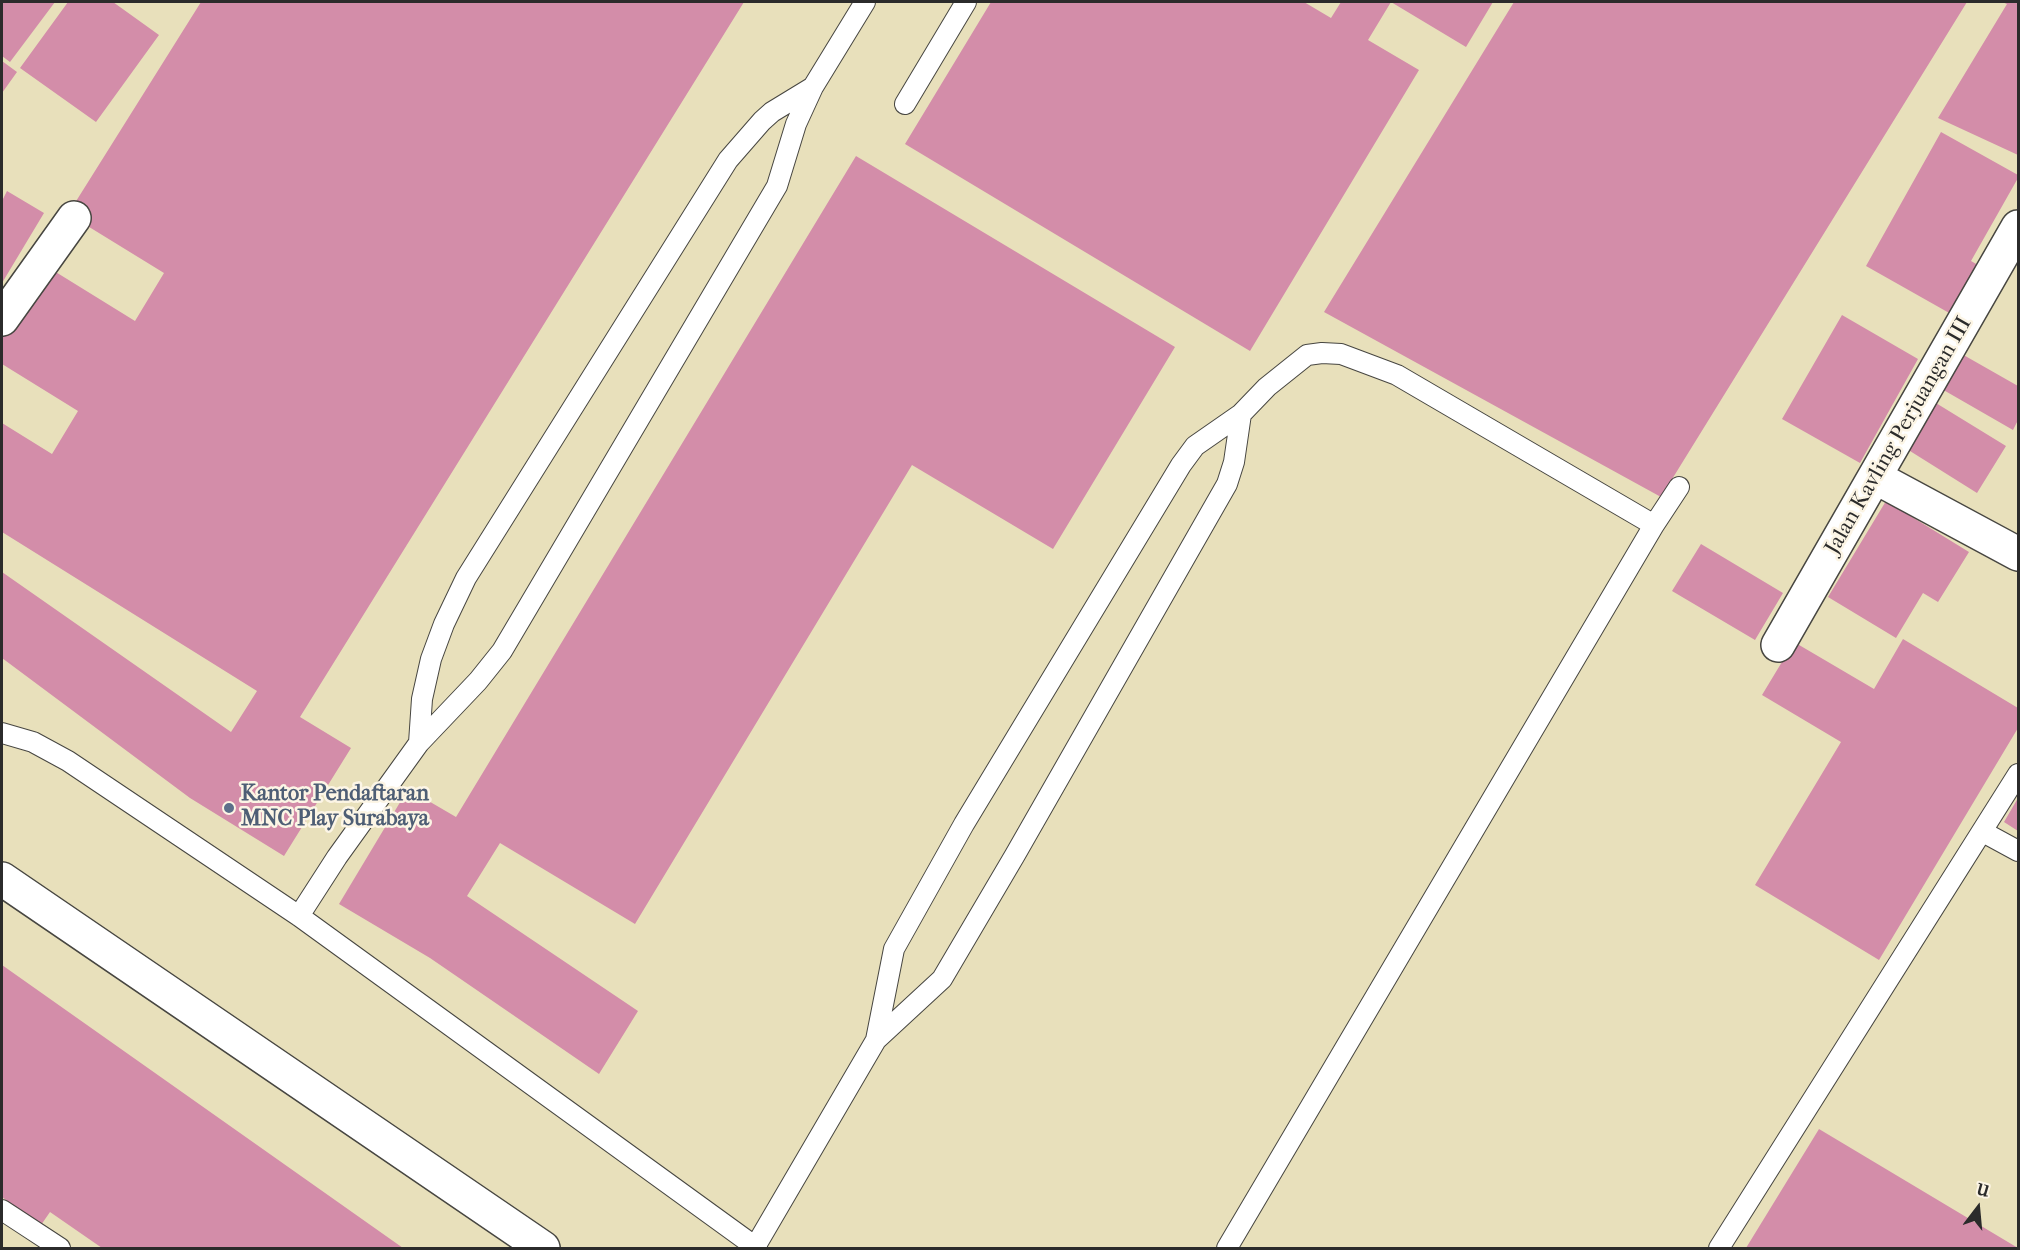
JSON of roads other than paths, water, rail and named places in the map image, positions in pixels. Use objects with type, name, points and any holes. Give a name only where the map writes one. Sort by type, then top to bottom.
[{"type":"street","points":[[2,319],[74,218]]},
{"type":"street","name":"Jalan Kavling Perjuangan III","points":[[1778,645],[2019,227]]},
{"type":"street","points":[[1875,477],[2019,554]]},
{"type":"street","points":[[2,879],[543,1248]]},
{"type":"lane","points":[[299,916],[337,857],[418,742],[478,681],[502,651],[777,186],[796,124],[813,87],[865,2]]},
{"type":"lane","points":[[905,104],[966,2]]},
{"type":"lane","points":[[418,742],[422,699],[431,659],[444,624],[466,578],[728,160],[772,112],[813,87]]},
{"type":"lane","points":[[876,1040],[894,948],[964,824],[1181,465],[1195,446],[1241,414],[1267,387],[1307,355],[1341,354],[1396,375],[1654,525]]},
{"type":"lane","points":[[2,733],[33,742],[68,761],[299,916],[756,1248],[876,1040],[942,979],[1021,846],[1227,484],[1234,462],[1241,414]]},
{"type":"lane","points":[[1227,1248],[1654,525],[1679,487]]},
{"type":"lane","points":[[1719,1248],[2019,774]]},
{"type":"lane","points":[[1983,832],[2019,851]]},
{"type":"lane","points":[[2,1210],[60,1248]]},
{"type":"place","name":"Kantor Pendaftaran MNC Play Surabaya","points":[[229,808]]}]
